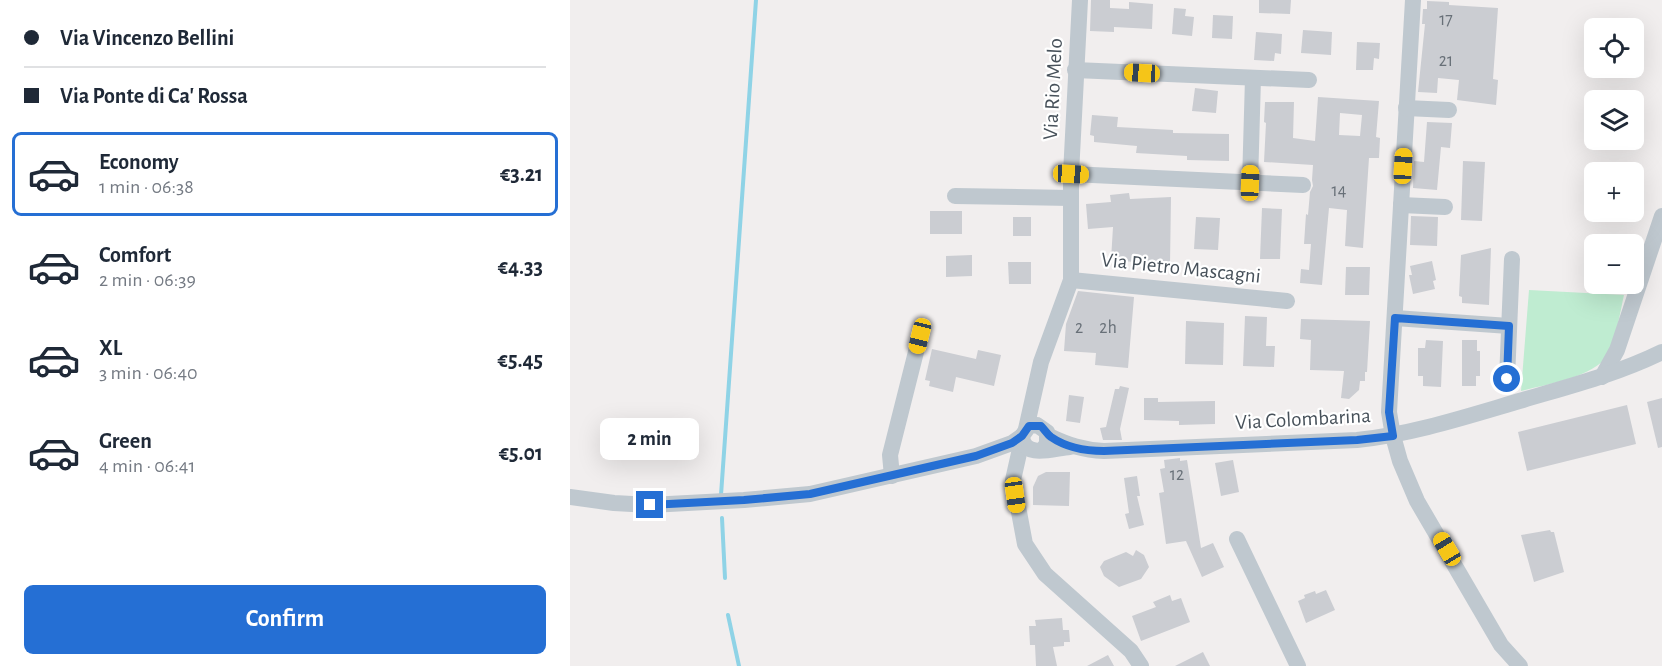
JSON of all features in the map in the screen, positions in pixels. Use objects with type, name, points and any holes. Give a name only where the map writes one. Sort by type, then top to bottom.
[{"type":"street","name":"Via Rio Melo","points":[[1013,480],[1041,362],[1071,280],[1071,174],[1080,0]]},
{"type":"street","points":[[1413,0],[1389,412],[1400,461],[1418,501],[1501,645],[1520,666]]},
{"type":"street","points":[[1075,70],[1309,80]]},
{"type":"street","points":[[1250,183],[1253,78]]},
{"type":"street","points":[[1406,108],[1449,110]]},
{"type":"street","points":[[1071,174],[1303,185]]},
{"type":"street","points":[[956,196],[1071,198]]},
{"type":"street","points":[[1401,205],[1445,207]]},
{"type":"street","points":[[1602,377],[1617,350],[1662,216]]},
{"type":"street","points":[[1507,379],[1512,259]]},
{"type":"street","name":"Via Pietro Mascagni","points":[[1071,280],[1287,301]]},
{"type":"street","points":[[1395,318],[1509,326]]},
{"type":"street","points":[[892,476],[890,455],[920,336]]},
{"type":"street","name":"Via Colombarina","points":[[1024,435],[1037,425],[1043,441],[1084,450],[1129,451],[1357,440],[1393,436],[1602,377],[1662,352]]},
{"type":"street","name":"Via Rio Melo","points":[[1035,390],[1043,441]]},
{"type":"street","points":[[570,497],[650,505],[810,494],[976,456],[1012,443],[1024,435],[1026,448],[1043,441]]},
{"type":"street","points":[[1043,441],[1013,480],[1025,544],[1046,574],[1131,651],[1141,666]]},
{"type":"street","points":[[1237,539],[1298,666]]},
{"type":"green space","points":[[1529,290],[1624,295],[1613,343],[1605,359],[1585,373],[1572,378],[1521,391]]},
{"type":"building","points":[[1091,0],[1110,0],[1110,8],[1129,9],[1129,2],[1153,4],[1152,29],[1114,27],[1114,32],[1090,31]]},
{"type":"building","points":[[1259,0],[1291,0],[1290,14],[1259,13]]},
{"type":"building","points":[[1427,1],[1449,2],[1449,5],[1498,8],[1493,79],[1498,80],[1496,105],[1457,100],[1459,80],[1438,78],[1437,93],[1418,92],[1425,24],[1422,24],[1423,9],[1427,9]]},
{"type":"building","points":[[1174,8],[1186,9],[1185,16],[1194,17],[1192,36],[1172,34]]},
{"type":"building","points":[[1213,15],[1233,16],[1232,39],[1212,38]]},
{"type":"building","points":[[1303,30],[1332,32],[1331,55],[1301,53]]},
{"type":"building","points":[[1256,32],[1282,34],[1281,54],[1275,53],[1274,61],[1254,60]]},
{"type":"building","points":[[1357,42],[1380,43],[1379,59],[1374,58],[1373,70],[1356,70]]},
{"type":"building","points":[[1195,88],[1218,91],[1216,113],[1192,111]]},
{"type":"building","points":[[1318,97],[1379,101],[1376,137],[1380,138],[1379,158],[1369,158],[1363,248],[1345,246],[1347,210],[1329,208],[1322,285],[1300,283],[1301,269],[1309,270],[1311,244],[1304,244],[1306,214],[1308,215],[1310,192],[1313,186],[1313,165],[1264,162],[1265,102],[1294,102],[1293,138],[1315,141]],"holes":[[[1340,113],[1362,115],[1360,136],[1339,135]]]},
{"type":"building","points":[[1092,115],[1118,117],[1117,127],[1173,130],[1173,133],[1229,134],[1229,161],[1187,160],[1187,156],[1136,153],[1137,146],[1094,142],[1094,136],[1090,135]]},
{"type":"building","points":[[1427,122],[1452,123],[1450,148],[1441,147],[1437,190],[1413,188],[1414,161],[1424,162]]},
{"type":"building","points":[[1463,161],[1485,162],[1482,221],[1461,220]]},
{"type":"building","points":[[1129,193],[1130,199],[1171,197],[1170,265],[1111,260],[1113,227],[1088,229],[1086,204],[1111,202],[1110,195]]},
{"type":"building","points":[[1262,208],[1282,209],[1280,259],[1260,259]]},
{"type":"building","points":[[930,211],[962,211],[962,234],[930,234]]},
{"type":"building","points":[[1411,216],[1438,217],[1437,246],[1410,245]]},
{"type":"building","points":[[1013,217],[1031,217],[1031,236],[1013,236]]},
{"type":"building","points":[[1196,217],[1220,218],[1218,250],[1194,249]]},
{"type":"building","points":[[1491,248],[1489,305],[1462,303],[1462,297],[1459,296],[1461,255]]},
{"type":"building","points":[[972,255],[972,276],[946,277],[946,256]]},
{"type":"building","points":[[1432,261],[1436,280],[1433,281],[1435,289],[1413,294],[1409,275],[1412,275],[1410,266]]},
{"type":"building","points":[[1008,262],[1031,262],[1031,284],[1009,284]]},
{"type":"building","points":[[1346,267],[1370,267],[1369,295],[1345,295]]},
{"type":"building","points":[[1078,291],[1134,297],[1128,368],[1095,365],[1096,353],[1064,351],[1066,324]]},
{"type":"building","points":[[1245,316],[1267,317],[1266,346],[1275,346],[1274,367],[1243,366]]},
{"type":"building","points":[[1301,319],[1370,321],[1365,381],[1360,381],[1359,390],[1349,399],[1341,398],[1344,371],[1310,370],[1311,340],[1300,339]]},
{"type":"building","points":[[1186,321],[1224,323],[1223,365],[1185,364]]},
{"type":"building","points":[[1426,340],[1443,341],[1441,387],[1423,386],[1423,376],[1418,376],[1418,348],[1425,348]]},
{"type":"building","points":[[1462,340],[1477,340],[1477,351],[1480,351],[1480,376],[1476,376],[1476,386],[1462,386]]},
{"type":"building","points":[[932,349],[976,359],[978,350],[1001,355],[994,386],[956,377],[953,392],[929,386],[930,381],[925,380]]},
{"type":"building","points":[[1120,386],[1129,388],[1120,429],[1122,440],[1103,440],[1100,428],[1106,427],[1115,389],[1119,389]]},
{"type":"building","points":[[1069,395],[1084,397],[1080,423],[1066,421]]},
{"type":"building","points":[[1144,398],[1158,398],[1158,402],[1215,401],[1215,424],[1179,425],[1179,421],[1144,420]]},
{"type":"building","points":[[1662,398],[1662,447],[1658,448],[1647,402]]},
{"type":"building","points":[[1627,405],[1636,444],[1527,471],[1518,432]]},
{"type":"building","points":[[1180,458],[1180,461],[1187,460],[1201,548],[1213,543],[1224,567],[1202,577],[1186,541],[1166,544],[1159,493],[1164,492],[1160,469],[1165,468],[1164,460]]},
{"type":"building","points":[[1233,460],[1239,492],[1221,496],[1215,463]]},
{"type":"building","points":[[1046,472],[1070,472],[1069,506],[1033,505],[1033,487],[1038,476]]},
{"type":"building","points":[[1137,476],[1140,496],[1137,496],[1144,525],[1129,529],[1125,514],[1129,513],[1124,478]]},
{"type":"building","points":[[1550,530],[1554,532],[1564,572],[1534,582],[1521,535]]},
{"type":"building","points":[[1136,550],[1144,555],[1149,567],[1141,579],[1119,587],[1104,576],[1100,567],[1104,561],[1126,552],[1133,556]]},
{"type":"building","points":[[1326,590],[1335,610],[1306,623],[1298,601],[1305,598],[1304,595]]},
{"type":"building","points":[[1170,595],[1172,601],[1181,598],[1190,622],[1141,641],[1132,616],[1156,607],[1153,602]]},
{"type":"building","points":[[1062,618],[1063,630],[1069,630],[1070,642],[1064,642],[1064,646],[1053,647],[1057,666],[1036,666],[1035,645],[1030,645],[1029,626],[1036,626],[1035,620]]},
{"type":"building","points":[[1203,652],[1210,666],[1175,666]]},
{"type":"building","points":[[1108,655],[1114,666],[1087,666]]},
{"type":"waterway","points":[[721,495],[756,0]]},
{"type":"waterway","points":[[722,518],[725,578]]},
{"type":"waterway","points":[[728,615],[739,666]]},
{"type":"route","points":[[650,505],[810,494],[976,456],[1012,443],[1022,436],[1029,426],[1033,425],[1041,426],[1048,436],[1070,447],[1104,451],[1357,440],[1393,436],[1389,412],[1395,318],[1509,326],[1507,379]]}]
